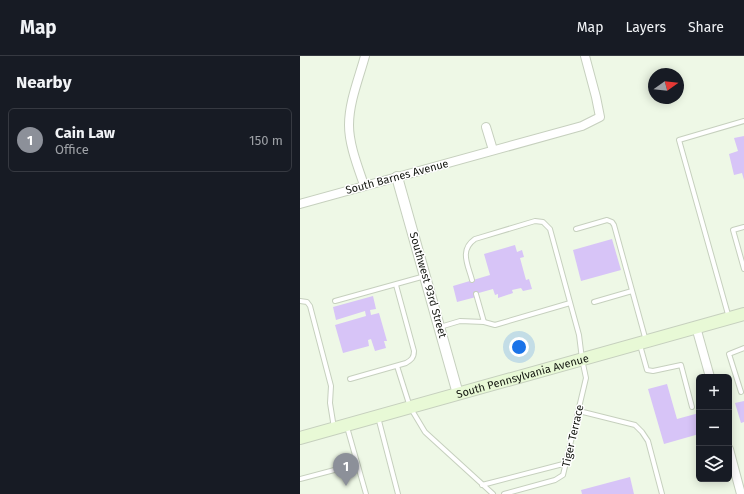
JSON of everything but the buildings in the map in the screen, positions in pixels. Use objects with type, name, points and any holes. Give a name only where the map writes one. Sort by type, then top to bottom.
[{"type":"main road","name":"South Pennsylvania Avenue","points":[[300,438],[744,314]]},
{"type":"street","points":[[364,56],[351,111],[349,127],[352,144],[364,185]]},
{"type":"street","name":"South Barnes Avenue","points":[[300,204],[364,185],[582,126],[600,117],[585,56]]},
{"type":"street","points":[[486,127],[494,150]]},
{"type":"street","name":"Southwest 93rd Street","points":[[397,177],[458,394]]},
{"type":"street","points":[[696,327],[709,374]]},
{"type":"street","points":[[732,460],[741,494]]},
{"type":"lane","points":[[729,318],[679,140],[744,121]]},
{"type":"lane","points":[[576,229],[607,220],[612,222],[614,225],[632,291],[647,370],[653,371],[681,365],[692,407]]},
{"type":"lane","name":"Tiger Terrace","points":[[472,280],[465,253],[470,242],[474,239],[540,221],[544,222],[550,229],[579,335],[586,378],[563,475],[559,478],[504,494]]},
{"type":"lane","points":[[744,227],[733,230],[743,258],[744,269]]},
{"type":"lane","points":[[335,301],[426,276]]},
{"type":"lane","points":[[350,379],[397,366],[411,360],[414,356],[414,351],[396,285]]},
{"type":"lane","points":[[594,302],[632,291]]},
{"type":"lane","points":[[476,294],[484,322]]},
{"type":"lane","points":[[300,301],[307,302],[310,306],[331,386],[330,403],[334,428]]},
{"type":"lane","points":[[440,326],[460,320],[484,322],[495,325],[570,303]]},
{"type":"lane","points":[[741,392],[729,354],[744,348]]},
{"type":"lane","points":[[397,366],[410,407],[425,432],[493,494]]},
{"type":"lane","points":[[579,411],[635,425],[648,440],[662,494]]},
{"type":"lane","points":[[377,416],[398,494]]},
{"type":"lane","points":[[347,425],[366,494]]},
{"type":"lane","points":[[482,485],[566,463]]},
{"type":"lane","points":[[300,479],[357,464]]},
{"type":"place","name":"Cain Law","points":[[346,486]]}]
